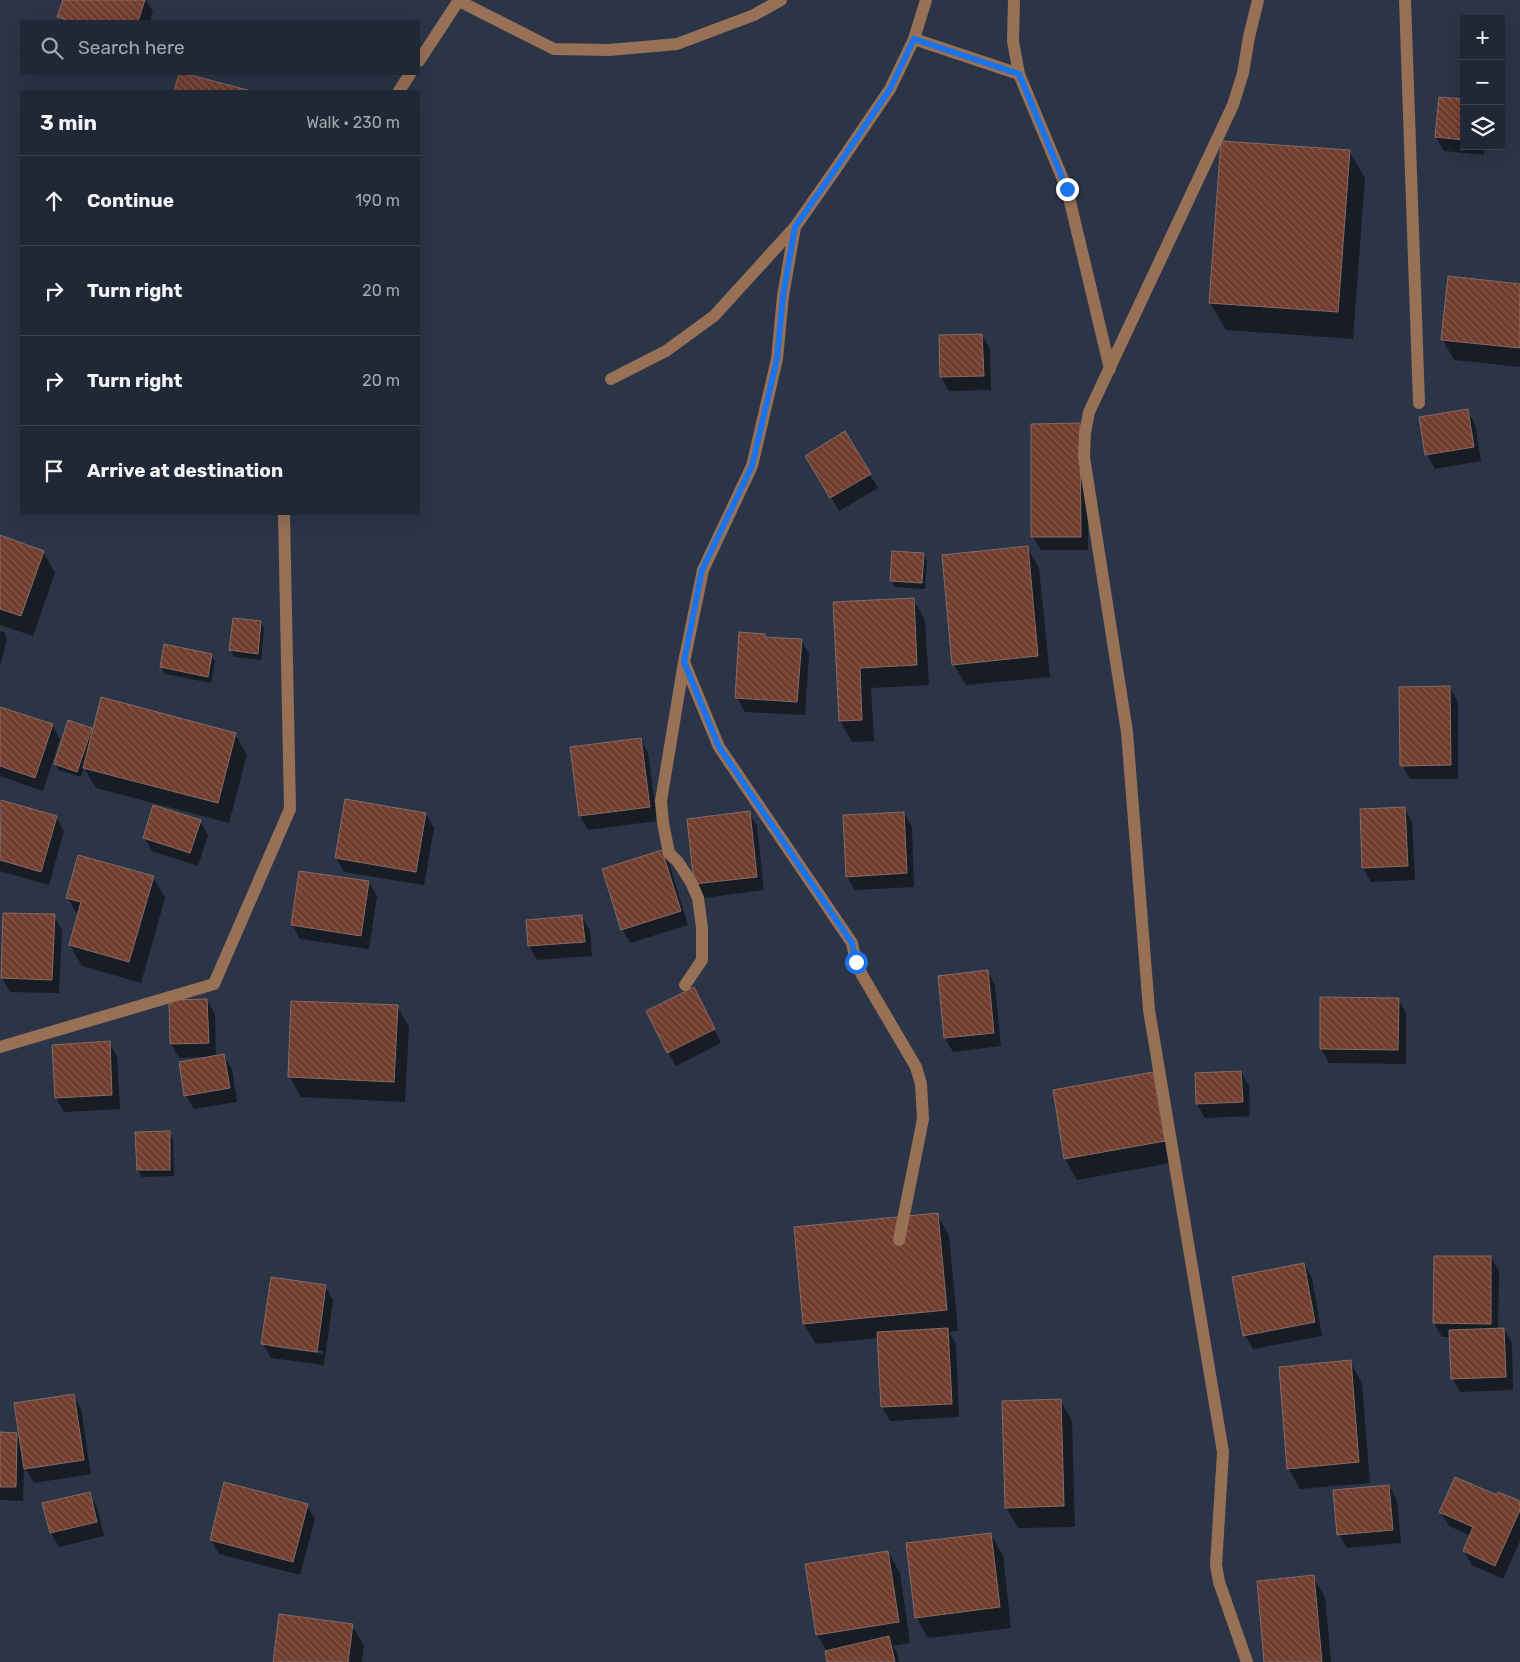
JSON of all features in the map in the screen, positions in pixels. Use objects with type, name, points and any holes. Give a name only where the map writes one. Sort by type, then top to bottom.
[{"type":"street","points":[[420,59],[459,0],[554,49],[609,50],[677,44],[754,15],[781,0]]},
{"type":"street","points":[[611,379],[666,351],[714,316],[795,227],[890,89],[914,39],[926,0]]},
{"type":"street","points":[[1014,0],[1014,41],[1019,74],[1067,189],[1110,369]]},
{"type":"street","points":[[1247,1662],[1218,1582],[1216,1565],[1224,1467],[1223,1452],[1150,1010],[1126,732],[1084,457],[1085,433],[1089,412],[1233,105],[1243,73],[1258,0]]},
{"type":"street","points":[[1404,0],[1419,403]]},
{"type":"street","points":[[914,39],[1019,74]]},
{"type":"street","points":[[400,90],[409,75]]},
{"type":"street","points":[[685,985],[702,960],[702,928],[698,898],[691,882],[678,862],[669,854],[661,802],[684,662],[702,570],[752,466],[777,359],[783,296],[795,227]]},
{"type":"street","points":[[0,1047],[214,984],[290,809],[284,515]]},
{"type":"street","points":[[684,662],[719,747],[852,943],[856,962],[862,975],[916,1066],[921,1084],[923,1118],[899,1240]]},
{"type":"building","points":[[63,0],[145,0],[138,20],[66,20],[57,17]]},
{"type":"building","points":[[179,75],[191,75],[247,90],[174,90]]},
{"type":"building","points":[[1439,97],[1460,99],[1460,140],[1435,137]]},
{"type":"building","points":[[1221,141],[1350,150],[1338,312],[1209,303]]},
{"type":"building","points":[[1448,276],[1520,284],[1520,348],[1441,340]]},
{"type":"building","points":[[982,334],[984,376],[940,377],[939,335]]},
{"type":"building","points":[[1468,409],[1474,447],[1425,455],[1419,417]]},
{"type":"building","points":[[1080,423],[1081,537],[1031,537],[1031,424]]},
{"type":"building","points":[[845,431],[871,474],[830,498],[805,456]]},
{"type":"building","points":[[0,535],[44,551],[21,616],[0,609]]},
{"type":"building","points":[[1028,546],[1038,656],[952,665],[942,555]]},
{"type":"building","points":[[892,551],[924,553],[922,583],[890,581]]},
{"type":"building","points":[[914,598],[917,665],[860,668],[862,720],[839,721],[833,602]]},
{"type":"building","points":[[233,618],[261,621],[258,654],[229,650]]},
{"type":"building","points":[[739,632],[765,634],[765,637],[802,639],[797,702],[735,698]]},
{"type":"building","points":[[164,644],[212,654],[208,677],[160,667]]},
{"type":"building","points":[[1450,686],[1451,765],[1400,766],[1399,687]]},
{"type":"building","points":[[101,697],[236,733],[218,803],[83,768]]},
{"type":"building","points":[[0,707],[53,724],[35,778],[0,766]]},
{"type":"building","points":[[68,720],[92,728],[77,772],[54,764]]},
{"type":"building","points":[[641,738],[650,807],[579,816],[570,747]]},
{"type":"building","points":[[345,799],[426,813],[416,872],[335,858]]},
{"type":"building","points":[[1,800],[57,816],[41,872],[0,860]]},
{"type":"building","points":[[153,805],[201,820],[190,853],[143,838]]},
{"type":"building","points":[[1405,807],[1408,866],[1362,868],[1360,809]]},
{"type":"building","points":[[750,811],[757,877],[694,884],[687,819]]},
{"type":"building","points":[[904,812],[907,873],[846,877],[843,815]]},
{"type":"building","points":[[662,850],[681,911],[621,930],[602,869]]},
{"type":"building","points":[[78,855],[154,876],[129,962],[69,945],[81,902],[66,898]]},
{"type":"building","points":[[299,871],[369,881],[361,936],[291,925]]},
{"type":"building","points":[[3,913],[55,914],[52,980],[1,978]]},
{"type":"building","points":[[582,915],[585,942],[528,946],[526,920]]},
{"type":"building","points":[[988,970],[994,1033],[944,1038],[938,976]]},
{"type":"building","points":[[694,987],[715,1029],[667,1053],[646,1011]]},
{"type":"building","points":[[1320,997],[1399,998],[1398,1050],[1320,1049]]},
{"type":"building","points":[[207,999],[209,1043],[170,1044],[169,1000]]},
{"type":"building","points":[[291,1001],[398,1005],[394,1082],[288,1077]]},
{"type":"building","points":[[110,1041],[112,1095],[55,1098],[52,1045]]},
{"type":"building","points":[[224,1054],[230,1088],[184,1096],[179,1062]]},
{"type":"building","points":[[1241,1071],[1243,1102],[1196,1104],[1195,1073]]},
{"type":"building","points":[[1153,1072],[1165,1141],[1064,1159],[1053,1090]]},
{"type":"building","points":[[170,1131],[170,1170],[137,1170],[135,1132]]},
{"type":"building","points":[[938,1213],[947,1310],[803,1324],[794,1227]]},
{"type":"building","points":[[1434,1256],[1491,1256],[1491,1324],[1433,1323]]},
{"type":"building","points":[[1304,1263],[1315,1322],[1243,1336],[1232,1277]]},
{"type":"building","points":[[271,1277],[326,1285],[317,1352],[261,1344]]},
{"type":"building","points":[[948,1328],[952,1404],[881,1407],[877,1332]]},
{"type":"building","points":[[1504,1328],[1506,1377],[1451,1379],[1449,1330]]},
{"type":"building","points":[[1351,1360],[1359,1462],[1287,1469],[1279,1367]]},
{"type":"building","points":[[74,1394],[84,1460],[24,1469],[14,1403]]},
{"type":"building","points":[[1061,1399],[1064,1506],[1005,1508],[1002,1401]]},
{"type":"building","points":[[0,1432],[17,1433],[16,1487],[0,1487]]},
{"type":"building","points":[[1455,1477],[1497,1495],[1498,1492],[1520,1501],[1520,1510],[1495,1566],[1463,1551],[1473,1527],[1439,1512]]},
{"type":"building","points":[[224,1482],[308,1504],[293,1562],[210,1540]]},
{"type":"building","points":[[1389,1485],[1393,1530],[1337,1535],[1333,1490]]},
{"type":"building","points":[[90,1492],[97,1522],[50,1533],[42,1503]]},
{"type":"building","points":[[991,1533],[1000,1607],[915,1618],[906,1543]]},
{"type":"building","points":[[888,1551],[899,1622],[816,1635],[805,1564]]},
{"type":"building","points":[[1314,1575],[1322,1662],[1264,1662],[1257,1581]]},
{"type":"building","points":[[279,1614],[353,1624],[348,1662],[273,1662]]},
{"type":"building","points":[[889,1636],[895,1662],[827,1662],[825,1651]]},
{"type":"route","points":[[856,962],[852,943],[719,747],[684,662],[702,570],[752,466],[777,359],[783,296],[795,227],[890,89],[914,39],[1019,74],[1067,189]]}]
